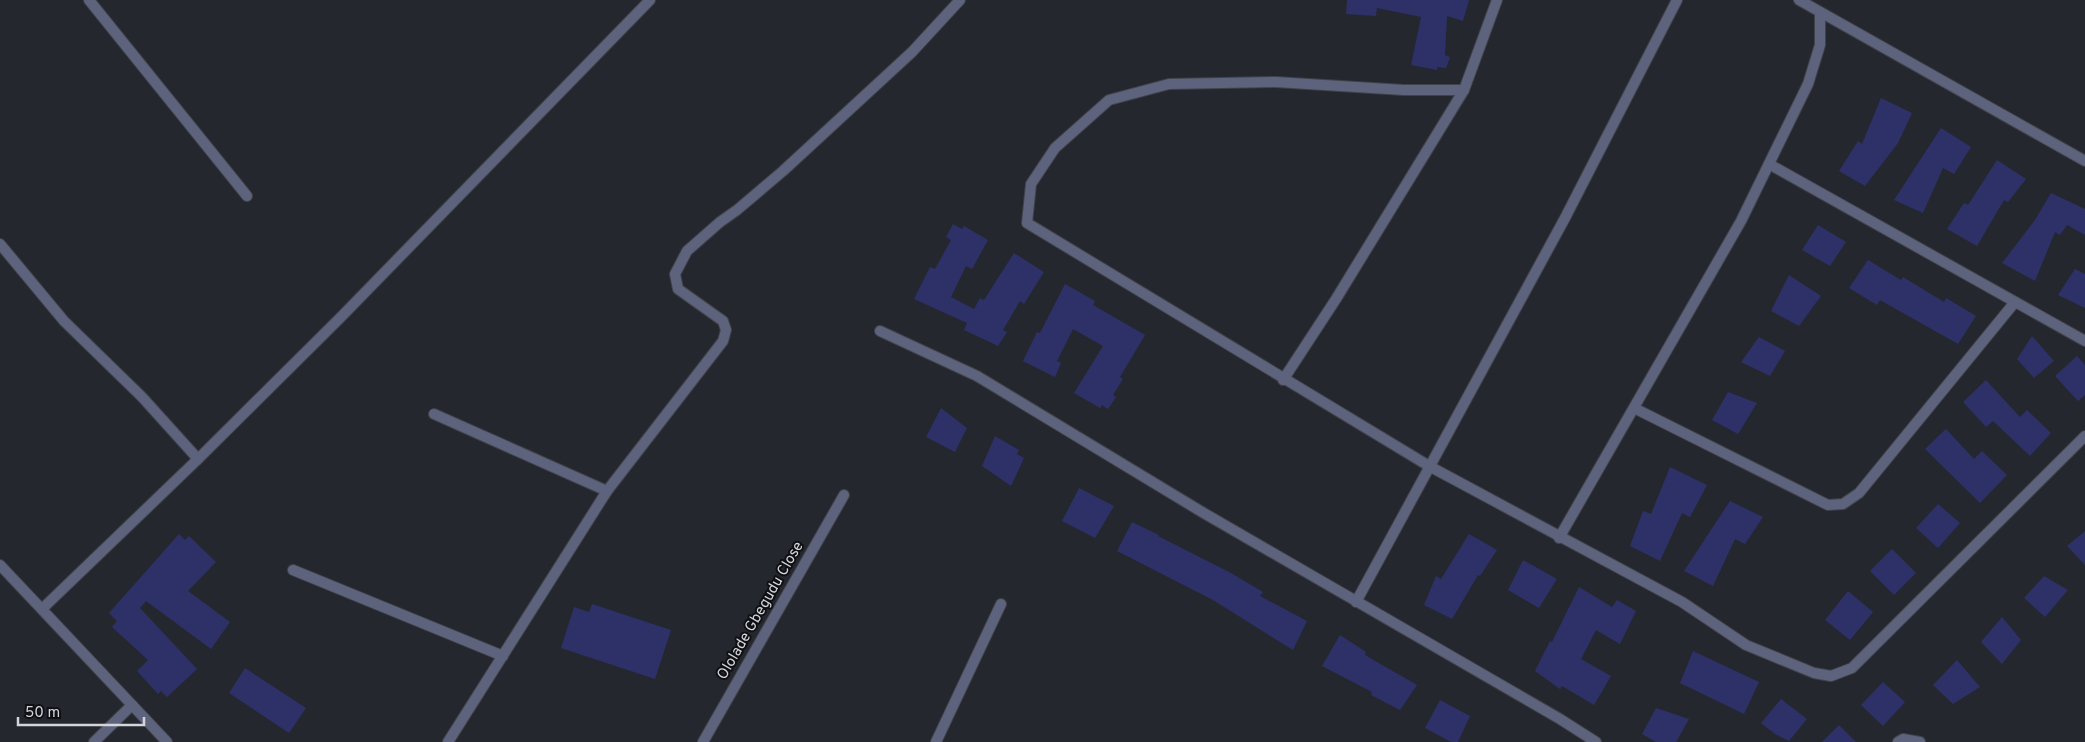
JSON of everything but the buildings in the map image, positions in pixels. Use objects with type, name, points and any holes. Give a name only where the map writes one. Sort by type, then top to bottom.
[{"type":"street","points":[[89,0],[247,196]]},
{"type":"street","points":[[42,608],[198,459],[341,317],[650,0]]},
{"type":"street","points":[[448,742],[607,492],[723,341],[726,330],[723,321],[678,289],[675,274],[687,251],[720,222],[784,172],[912,52],[960,0]]},
{"type":"street","points":[[1282,380],[1336,299],[1464,90],[1497,0]]},
{"type":"street","points":[[1356,602],[1565,218],[1678,0]]},
{"type":"street","points":[[1799,0],[2085,161]]},
{"type":"street","points":[[1559,538],[1741,221],[1808,84],[1820,45],[1820,12]]},
{"type":"street","points":[[1464,90],[1404,90],[1276,82],[1169,84],[1109,100],[1055,148],[1031,184],[1027,223],[1282,380],[1429,466],[1559,538],[1682,602],[1746,645],[1814,673],[1831,676],[1852,668],[2085,436]]},
{"type":"street","points":[[1769,164],[2085,342]]},
{"type":"street","points":[[0,244],[64,321],[142,396],[198,459]]},
{"type":"street","points":[[1634,408],[1828,505],[1843,504],[1859,493],[2015,302]]},
{"type":"street","points":[[880,331],[977,376],[1202,512],[1560,719],[1596,742]]},
{"type":"street","points":[[434,414],[607,492]]},
{"type":"street","name":"Ololade Gbegudu Close","points":[[703,742],[844,495]]},
{"type":"street","points":[[0,565],[12,580],[42,608],[167,742]]},
{"type":"street","points":[[293,570],[503,656]]},
{"type":"street","points":[[936,742],[1001,604]]},
{"type":"street","points":[[94,742],[132,705]]},
{"type":"street","points":[[1898,742],[1903,739],[1920,742]]}]
